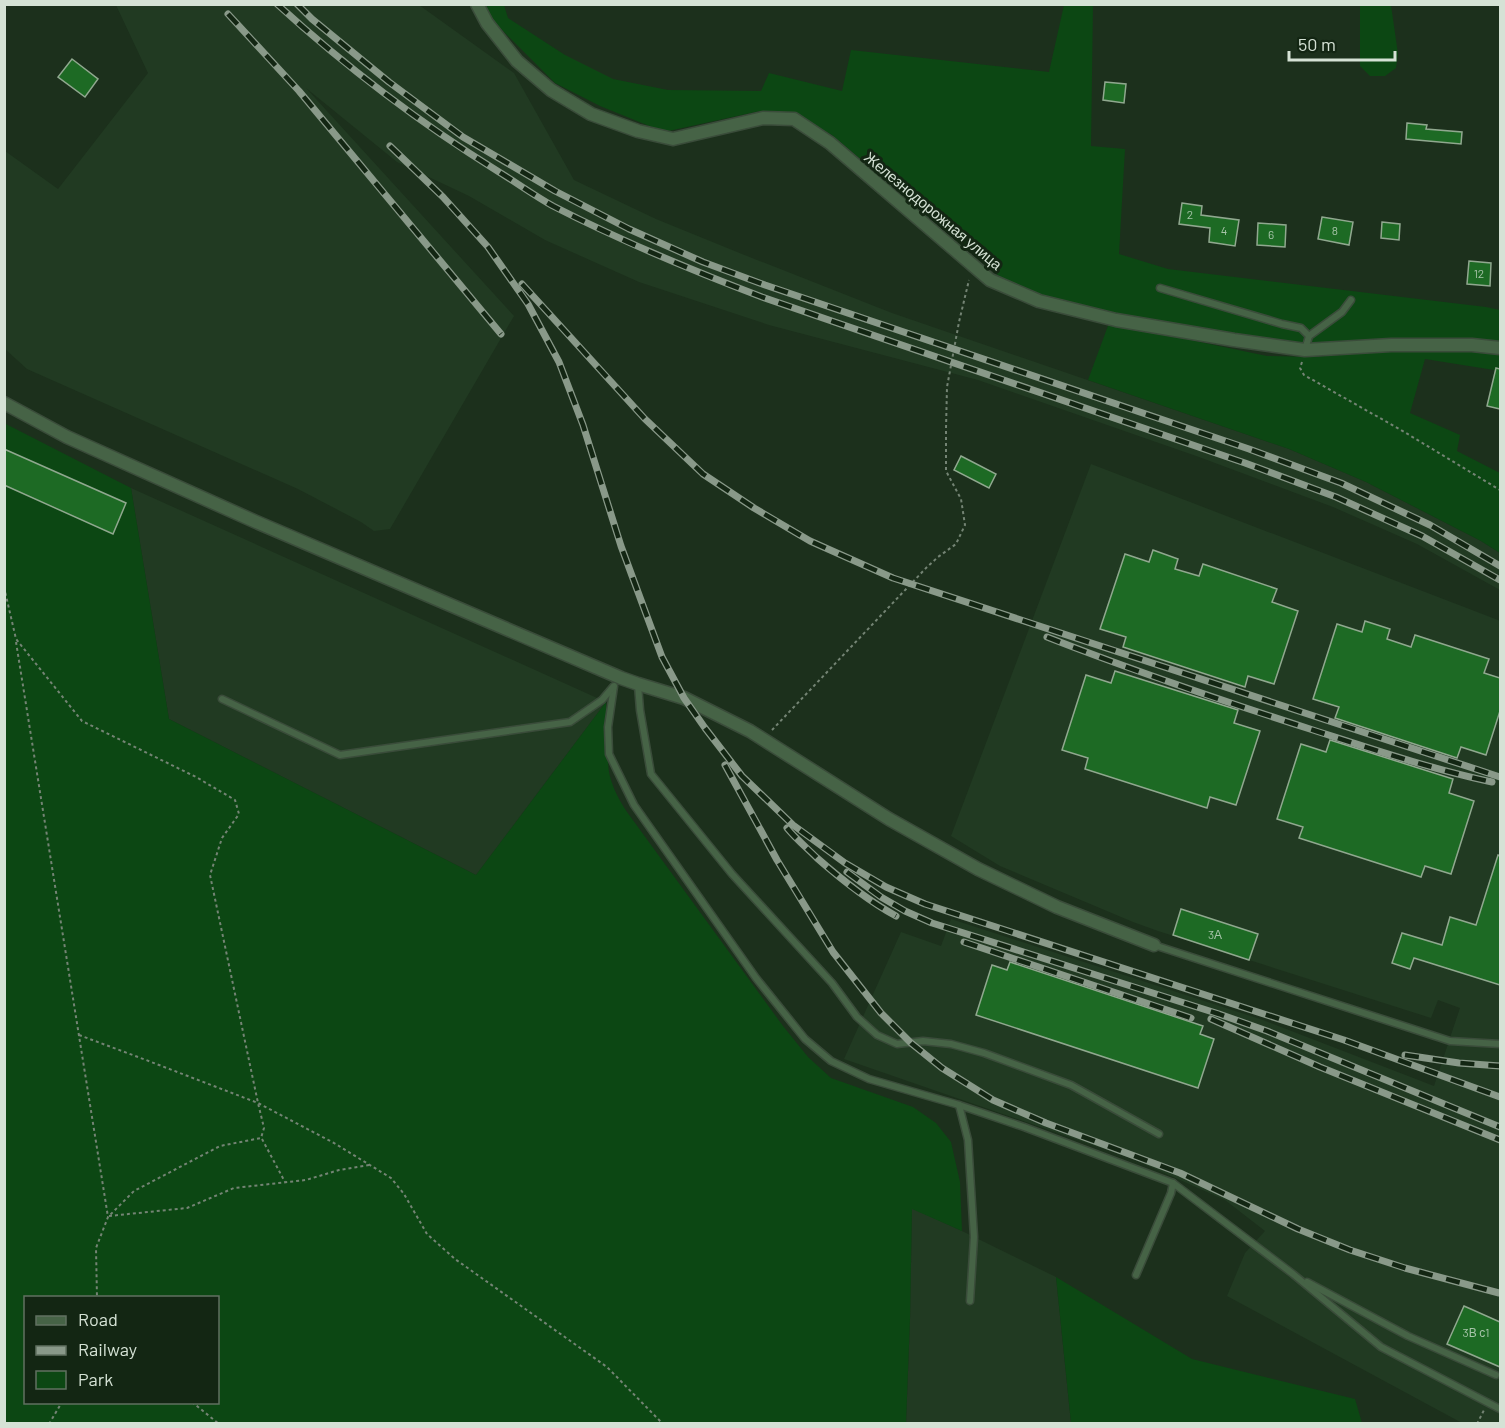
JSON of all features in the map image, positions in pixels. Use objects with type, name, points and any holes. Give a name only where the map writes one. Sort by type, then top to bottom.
[{"type":"street","name":"Железнодорожная улица","points":[[477,4],[487,23],[517,61],[551,90],[591,114],[638,131],[673,139],[763,118],[794,119],[830,143],[990,280],[1039,301],[1116,320],[1305,350],[1403,345],[1472,345],[1500,348]]},
{"type":"street","points":[[4,403],[67,437],[618,682],[638,684],[684,698],[750,732],[889,819],[978,869],[1057,907],[1154,945]]},
{"type":"lane","points":[[1160,288],[1301,328],[1309,336]]},
{"type":"lane","points":[[1305,350],[1309,336],[1342,312],[1351,300]]},
{"type":"lane","points":[[222,699],[340,755],[570,722],[602,700],[618,682]]},
{"type":"lane","points":[[618,682],[609,727],[609,754],[634,805],[756,978],[805,1039],[831,1061],[869,1078],[1024,1127],[1173,1183],[1293,1274],[1381,1347],[1500,1409]]},
{"type":"lane","points":[[638,684],[651,774],[732,874],[832,984],[857,1017],[877,1035],[897,1044],[923,1041],[951,1044],[984,1053],[1071,1085],[1159,1134]]},
{"type":"lane","points":[[1154,945],[1450,1041],[1500,1044]]},
{"type":"lane","points":[[959,1105],[968,1140],[975,1237],[970,1301]]},
{"type":"lane","points":[[1136,1275],[1171,1193],[1173,1183]]},
{"type":"lane","points":[[1293,1274],[1408,1336],[1496,1375]]},
{"type":"path","points":[[763,740],[927,567],[956,544],[965,525],[961,500],[946,471],[947,387],[972,265]]},
{"type":"path","points":[[1305,350],[1300,368],[1304,375],[1500,490]]},
{"type":"path","points":[[4,587],[16,639],[108,1216]]},
{"type":"path","points":[[16,639],[82,721],[196,777],[236,800],[239,814],[222,838],[210,875],[264,1128],[261,1138],[285,1182]]},
{"type":"path","points":[[79,1035],[258,1103],[334,1143],[391,1178],[404,1194],[427,1234],[455,1259],[607,1367],[663,1424]]},
{"type":"path","points":[[97,1296],[96,1248],[108,1216],[134,1191],[220,1146],[261,1138]]},
{"type":"path","points":[[108,1216],[187,1208],[234,1188],[306,1180],[339,1170],[369,1165]]},
{"type":"path","points":[[1477,1424],[1488,1402]]},
{"type":"path","points":[[49,1424],[61,1404]]},
{"type":"path","points":[[194,1404],[219,1424]]},
{"type":"shaded area","points":[[116,5],[419,5],[514,73],[574,180],[656,219],[892,313],[1289,449],[1366,482],[1500,553],[1500,590],[1417,544],[1333,507],[1199,457],[978,380],[769,325],[639,282],[545,240],[469,196],[397,162],[306,88],[514,316],[390,529],[374,531],[298,489],[27,369],[5,349],[5,151],[58,189],[148,73]]},
{"type":"shaded area","points":[[1091,464],[1500,622],[1500,1423],[1462,1423],[1227,1296],[1245,1253],[1265,1231],[1225,1200],[1133,1159],[844,1059],[901,932],[941,946],[951,919],[1263,1020],[1434,1086],[1460,1008],[1438,1000],[1431,1018],[1158,931],[1000,866],[951,836]]},
{"type":"shaded area","points":[[131,488],[606,702],[476,875],[169,719]]},
{"type":"shaded area","points":[[912,1208],[1056,1277],[1071,1423],[906,1424]]},
{"type":"green space","points":[[483,5],[504,5],[508,18],[565,55],[613,79],[668,90],[761,91],[769,73],[842,91],[851,50],[1049,72],[1064,5],[1093,5],[1091,146],[1125,149],[1119,254],[1168,269],[1500,310],[1500,345],[1420,342],[1427,352],[1473,352],[1500,355],[1500,371],[1425,359],[1410,413],[1460,435],[1457,451],[1500,473],[1500,553],[1366,482],[1289,449],[1088,380],[1109,323],[1267,356],[1312,357],[1384,352],[1390,345],[1307,347],[1171,326],[1045,299],[999,276],[832,135],[795,114],[760,111],[664,132],[600,106],[555,83],[491,19]]},
{"type":"green space","points":[[1360,5],[1391,5],[1398,54],[1396,68],[1385,76],[1370,76],[1360,66]]},
{"type":"green space","points":[[4,423],[131,488],[169,719],[476,875],[606,702],[608,762],[615,791],[627,812],[783,1026],[808,1057],[831,1078],[913,1107],[936,1123],[951,1142],[960,1182],[962,1231],[912,1209],[906,1423],[5,1423]]},
{"type":"green space","points":[[1056,1277],[1192,1359],[1355,1399],[1362,1423],[1071,1423]]},
{"type":"building","points":[[72,59],[98,79],[85,97],[58,77]]},
{"type":"building","points":[[1105,82],[1126,84],[1124,103],[1103,100]]},
{"type":"building","points":[[1407,123],[1427,125],[1426,129],[1462,132],[1461,144],[1406,139]]},
{"type":"building","points":[[1182,203],[1202,206],[1201,215],[1239,220],[1235,246],[1209,242],[1210,228],[1179,224]]},
{"type":"building","points":[[1322,217],[1353,222],[1349,245],[1318,239]]},
{"type":"building","points":[[1382,222],[1400,224],[1399,240],[1381,238]]},
{"type":"building","points":[[1258,223],[1286,225],[1285,247],[1257,245]]},
{"type":"building","points":[[1469,261],[1491,263],[1490,286],[1467,284]]},
{"type":"building","points":[[1496,368],[1500,369],[1500,409],[1487,406]]},
{"type":"building","points":[[4,449],[126,503],[113,534],[4,485]]},
{"type":"building","points":[[961,456],[996,474],[989,488],[954,470]]},
{"type":"building","points":[[1153,550],[1178,559],[1175,569],[1199,576],[1203,564],[1277,589],[1272,602],[1298,611],[1274,684],[1248,676],[1245,687],[1123,647],[1126,637],[1100,629],[1125,554],[1149,562]]},
{"type":"building","points":[[1365,621],[1390,629],[1387,639],[1411,647],[1415,635],[1489,659],[1484,673],[1500,678],[1500,711],[1486,755],[1461,747],[1457,758],[1335,718],[1339,707],[1313,699],[1337,624],[1362,632]]},
{"type":"building","points":[[1115,671],[1238,710],[1234,723],[1260,731],[1236,805],[1210,797],[1207,808],[1085,769],[1088,758],[1062,750],[1086,675],[1111,683]]},
{"type":"building","points":[[1330,740],[1453,779],[1449,793],[1474,801],[1451,874],[1425,866],[1421,877],[1299,838],[1303,827],[1277,819],[1301,744],[1326,752]]},
{"type":"building","points":[[1498,855],[1500,856],[1500,985],[1414,958],[1410,969],[1392,963],[1402,933],[1442,945],[1450,917],[1476,925]]},
{"type":"building","points":[[1181,909],[1258,934],[1249,960],[1173,935]]},
{"type":"building","points":[[1010,962],[1203,1026],[1200,1034],[1214,1039],[1198,1088],[976,1015],[992,965],[1007,970]]},
{"type":"building","points":[[1464,1306],[1500,1322],[1500,1367],[1447,1344]]},
{"type":"railway","points":[[277,4],[357,72],[441,134],[546,202],[604,231],[683,266],[762,297],[1245,463],[1336,497],[1422,536],[1500,580]]},
{"type":"railway","points":[[297,4],[389,82],[463,137],[555,191],[629,229],[703,262],[765,285],[1249,449],[1341,483],[1430,525],[1500,566]]},
{"type":"railway","points":[[228,14],[299,91],[501,334]]},
{"type":"railway","points":[[390,146],[443,197],[488,247],[528,304],[559,362],[583,425],[621,546],[662,657],[684,698],[742,776],[793,825],[845,863],[886,887],[925,904],[1344,1040],[1500,1097]]},
{"type":"railway","points":[[522,284],[645,419],[703,474],[810,541],[893,578],[1500,777]]},
{"type":"railway","points":[[1047,637],[1146,674],[1279,719],[1402,758],[1492,782]]},
{"type":"railway","points":[[725,765],[777,860],[833,952],[881,1013],[911,1043],[942,1068],[993,1100],[1046,1123],[1180,1173],[1298,1229],[1350,1250],[1405,1268],[1499,1293]]},
{"type":"railway","points":[[787,828],[845,882],[896,916]]},
{"type":"railway","points":[[847,872],[881,897],[932,923],[1267,1031],[1500,1127]]},
{"type":"railway","points":[[964,942],[1191,1018]]},
{"type":"railway","points":[[1211,1019],[1320,1067],[1500,1140]]},
{"type":"railway","points":[[1405,1055],[1500,1066]]}]
